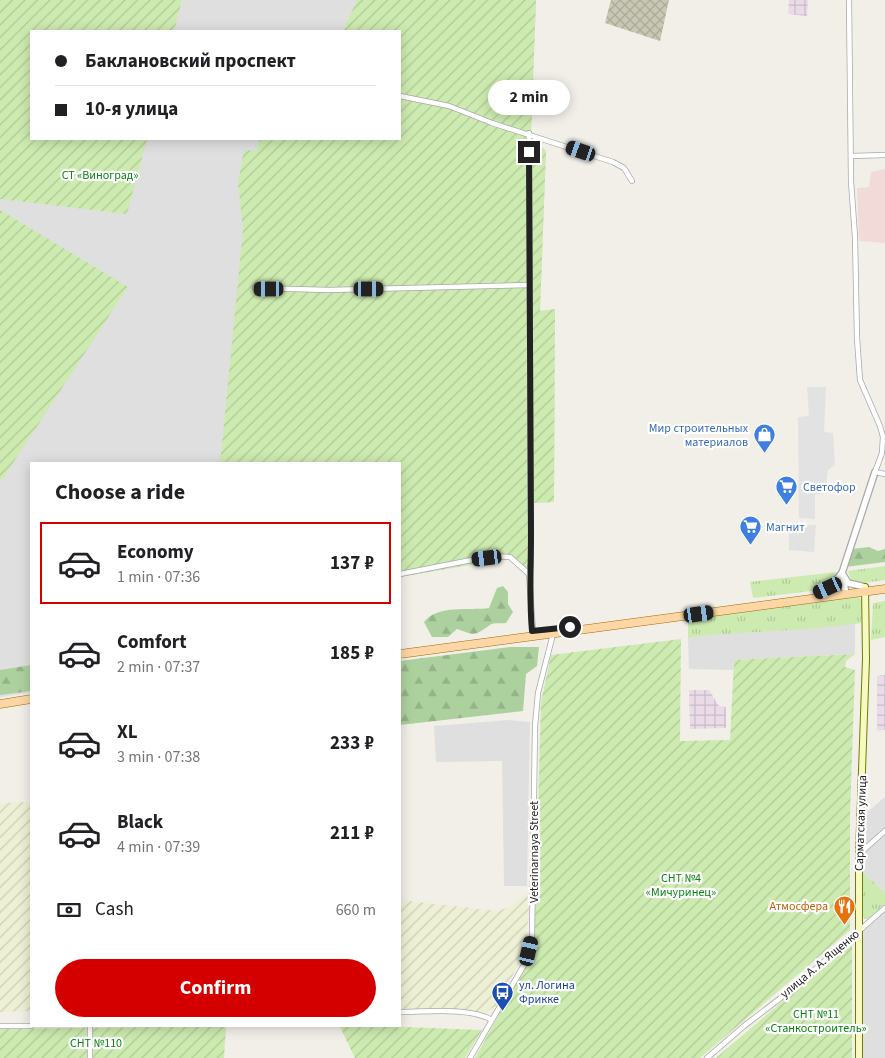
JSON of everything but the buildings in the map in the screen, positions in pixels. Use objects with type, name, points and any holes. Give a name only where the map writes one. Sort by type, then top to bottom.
[{"type":"main road","points":[[401,649],[846,592],[885,585]]},
{"type":"main road","points":[[865,589],[885,589]]},
{"type":"main road","name":"Сарматская улица","points":[[859,1058],[860,854],[866,659],[865,589]]},
{"type":"main road","points":[[401,654],[554,630],[817,594],[846,592]]},
{"type":"main road","points":[[0,704],[30,700]]},
{"type":"main road","points":[[0,708],[30,704]]},
{"type":"street","points":[[817,594],[828,588],[842,573],[882,453],[883,437],[860,380],[851,156],[849,0]]},
{"type":"street","points":[[401,96],[449,106],[492,123],[529,133],[620,165],[632,181]]},
{"type":"street","points":[[529,133],[531,563],[529,574],[532,631]]},
{"type":"street","points":[[851,156],[885,155]]},
{"type":"street","points":[[255,288],[339,290],[530,285]]},
{"type":"street","points":[[875,472],[885,474]]},
{"type":"street","points":[[401,574],[492,556],[510,557],[529,574]]},
{"type":"street","points":[[842,573],[848,583],[865,589]]},
{"type":"street","points":[[842,573],[846,592]]},
{"type":"street","name":"Veterinarnaya Street","points":[[470,1058],[524,965],[532,938],[536,718],[538,693],[554,630]]},
{"type":"street","points":[[860,854],[885,831]]},
{"type":"street","name":"улица А. А. Ященко","points":[[707,1058],[859,932],[885,908]]},
{"type":"street","points":[[401,1012],[467,1013],[483,1015],[492,1020]]},
{"type":"street","points":[[0,1026],[30,1026]]},
{"type":"street","points":[[90,1027],[90,1058]]},
{"type":"shaded area","points":[[0,0],[536,0],[531,136],[546,151],[540,311],[555,309],[554,502],[532,503],[532,577],[510,558],[401,577],[401,462],[30,462],[30,693],[0,697]]},
{"type":"shaded area","points":[[611,0],[669,0],[660,41],[605,23]]},
{"type":"shaded area","points":[[789,0],[808,0],[807,16],[788,14]]},
{"type":"shaded area","points":[[885,169],[885,243],[859,241],[857,188],[869,187],[871,172]]},
{"type":"shaded area","points":[[807,387],[826,387],[824,432],[833,433],[835,465],[828,470],[825,493],[815,495],[815,519],[799,518],[798,417],[809,416]]},
{"type":"shaded area","points":[[816,525],[814,552],[789,550],[789,526]]},
{"type":"shaded area","points":[[855,624],[855,654],[734,660],[733,670],[689,669],[688,638],[728,633]]},
{"type":"shaded area","points":[[885,675],[885,730],[877,731],[877,676]]},
{"type":"shaded area","points":[[689,690],[709,690],[719,706],[726,707],[726,728],[690,729]]},
{"type":"shaded area","points":[[508,720],[530,722],[527,886],[504,886],[502,761],[436,762],[434,726]]},
{"type":"shaded area","points":[[885,797],[885,892],[862,872],[864,815]]},
{"type":"shaded area","points":[[30,802],[30,1011],[0,1012],[0,803]]},
{"type":"shaded area","points":[[528,893],[529,909],[526,941],[518,965],[497,1005],[486,1012],[401,1010],[401,900],[498,911],[513,905]]},
{"type":"shaded area","points":[[885,911],[885,1058],[861,1058],[861,933]]},
{"type":"green space","name":"СТ «Виноград»","points":[[0,0],[182,0],[174,30],[30,30],[30,140],[147,140],[127,214],[0,199]]},
{"type":"green space","points":[[357,0],[536,0],[531,136],[546,151],[540,311],[555,309],[554,502],[532,503],[532,577],[510,558],[401,577],[401,462],[220,462],[243,230],[238,183],[244,150],[256,151],[260,140],[401,140],[401,30],[343,30]]},
{"type":"green space","points":[[0,210],[128,287],[0,483]]},
{"type":"green space","points":[[869,547],[878,551],[885,549],[885,562],[845,567],[852,549]]},
{"type":"green space","points":[[885,566],[885,580],[855,584],[851,581],[848,571]]},
{"type":"green space","points":[[836,572],[828,585],[819,590],[753,598],[750,582]]},
{"type":"green space","points":[[503,586],[508,592],[508,604],[513,612],[506,623],[492,624],[474,634],[457,629],[448,637],[432,637],[424,622],[430,616],[445,610],[489,608],[497,588]]},
{"type":"green space","points":[[857,595],[862,601],[861,623],[688,638],[688,618]]},
{"type":"green space","points":[[885,601],[885,637],[871,640],[873,603]]},
{"type":"green space","name":"СНТ №4 «Мичуринец»","points":[[681,639],[680,741],[730,740],[734,660],[855,654],[846,661],[845,667],[855,670],[850,816],[850,930],[700,1058],[475,1058],[534,951],[541,702],[551,655]]},
{"type":"green space","points":[[510,647],[539,647],[537,666],[526,674],[523,711],[401,725],[401,661]]},
{"type":"green space","points":[[30,665],[30,691],[0,695],[0,670]]},
{"type":"green space","points":[[862,872],[885,892],[885,904],[869,919],[865,919],[861,915]]},
{"type":"green space","name":"СНТ №11 «Станкостроитель»","points":[[852,942],[852,1058],[716,1058]]},
{"type":"green space","name":"СНТ №110","points":[[226,1027],[224,1058],[0,1058],[0,1029]]},
{"type":"green space","points":[[340,1027],[482,1030],[465,1058],[355,1058]]},
{"type":"place","name":"Мир строительных материалов","points":[[764,454]]},
{"type":"place","name":"Светофор","points":[[787,506]]},
{"type":"place","name":"Магнит","points":[[750,546]]},
{"type":"place","name":"Атмосфера","points":[[844,925]]},
{"type":"place","name":"ул. Логина Фрикке","points":[[503,1011]]},
{"type":"route","points":[[529,152],[531,563],[529,574],[532,631],[570,627]]}]
